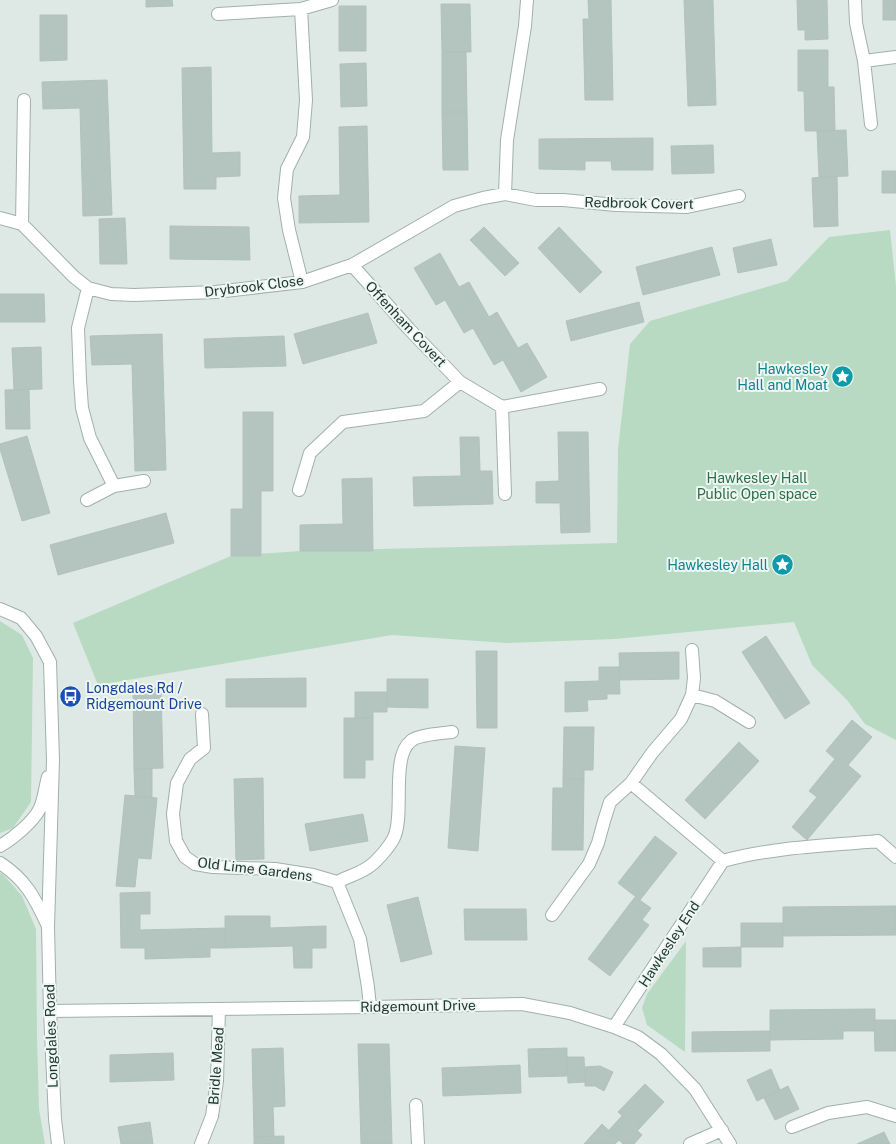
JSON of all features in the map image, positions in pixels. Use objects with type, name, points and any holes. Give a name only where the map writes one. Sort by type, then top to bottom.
[{"type":"street","points":[[218,14],[301,8],[332,0]]},
{"type":"street","points":[[505,194],[507,140],[527,0]]},
{"type":"street","points":[[855,0],[856,23],[864,61],[871,124]]},
{"type":"street","points":[[301,8],[306,100],[303,137],[287,168],[284,198],[289,230],[302,282]]},
{"type":"street","points":[[864,61],[896,57]]},
{"type":"street","points":[[0,218],[22,224],[24,100]]},
{"type":"street","name":"Drybrook Close","points":[[22,224],[68,272],[88,288],[111,294],[216,292],[302,282],[352,265],[454,206],[483,198],[505,194],[536,200],[563,200]]},
{"type":"street","name":"Redbrook Covert","points":[[563,200],[687,207],[739,196]]},
{"type":"street","name":"Offenham Covert","points":[[352,265],[408,329],[460,382],[502,407]]},
{"type":"street","points":[[88,288],[78,328],[82,408],[90,438],[114,486]]},
{"type":"street","points":[[299,490],[310,453],[343,422],[424,411],[460,382]]},
{"type":"street","points":[[505,494],[502,407],[600,389]]},
{"type":"street","points":[[87,500],[114,486],[144,481]]},
{"type":"street","name":"Longdales Road","points":[[0,609],[21,618],[36,636],[50,662],[53,760],[48,927],[50,1011],[55,1119],[58,1144]]},
{"type":"street","points":[[552,915],[589,864],[598,843],[610,802],[631,783],[652,753],[681,719],[692,695],[694,678],[692,650]]},
{"type":"street","points":[[692,695],[715,701],[749,722]]},
{"type":"street","name":"Old Lime Gardens","points":[[202,714],[204,748],[190,759],[177,782],[173,814],[176,841],[185,857],[195,864],[212,867],[275,870],[313,876],[337,882]]},
{"type":"street","points":[[370,1008],[360,939],[337,882],[370,866],[385,850],[395,836],[400,814],[400,765],[402,754],[411,740],[423,736],[452,732]]},
{"type":"street","name":"Longdales Road","points":[[0,846],[24,827],[39,810],[53,760]]},
{"type":"street","points":[[631,783],[723,861],[770,852],[878,841],[896,857]]},
{"type":"street","name":"Hawkesley End","points":[[614,1027],[723,861]]},
{"type":"street","name":"Longdales Road","points":[[0,863],[21,879],[37,902],[48,927]]},
{"type":"street","name":"Ridgemount Drive","points":[[50,1011],[370,1008],[522,1004],[570,1013],[614,1027],[638,1037],[661,1054],[695,1088],[730,1144]]},
{"type":"street","name":"Bridle Mead","points":[[201,1144],[212,1116],[217,1080],[219,1009]]},
{"type":"street","points":[[416,1105],[418,1144]]},
{"type":"street","points":[[792,1127],[828,1112],[867,1107],[896,1116]]},
{"type":"street","points":[[690,1144],[722,1130]]},
{"type":"green space","name":"Hawkesley Hall Public Open space","points":[[890,230],[896,286],[896,740],[865,724],[847,700],[812,665],[794,622],[615,639],[507,643],[392,635],[98,685],[73,623],[231,556],[300,551],[617,543],[618,449],[630,344],[650,321],[787,281],[829,237]]},
{"type":"green space","points":[[0,621],[22,635],[33,658],[31,802],[13,828],[0,833]]},
{"type":"green space","points":[[0,873],[3,874],[22,896],[36,929],[39,1109],[45,1144],[0,1144]]},
{"type":"green space","points":[[686,941],[685,1052],[647,1025],[642,1008],[647,994]]},
{"type":"building","points":[[146,0],[172,0],[173,6],[146,7]]},
{"type":"building","points":[[588,0],[611,0],[613,100],[585,100],[583,19],[589,19]]},
{"type":"building","points":[[684,0],[713,0],[716,105],[688,106]]},
{"type":"building","points":[[797,0],[827,0],[828,39],[805,40],[805,30],[798,30]]},
{"type":"building","points":[[883,0],[896,0],[896,20],[883,20]]},
{"type":"building","points":[[441,4],[470,4],[471,52],[442,52]]},
{"type":"building","points":[[339,6],[366,6],[366,51],[339,51]]},
{"type":"building","points":[[40,15],[67,15],[67,60],[40,61]]},
{"type":"building","points":[[798,50],[828,50],[828,87],[834,87],[835,131],[805,131],[804,91],[798,91]]},
{"type":"building","points":[[442,52],[466,52],[467,112],[442,112]]},
{"type":"building","points":[[366,63],[367,106],[341,107],[340,64]]},
{"type":"building","points":[[211,67],[212,153],[240,152],[240,176],[216,177],[216,189],[184,189],[182,68]]},
{"type":"building","points":[[107,80],[112,215],[83,216],[80,108],[43,109],[42,82]]},
{"type":"building","points":[[442,112],[467,112],[468,170],[443,170]]},
{"type":"building","points":[[367,126],[369,222],[299,223],[299,196],[340,195],[339,127]]},
{"type":"building","points":[[846,130],[848,176],[819,177],[817,131]]},
{"type":"building","points":[[653,138],[653,170],[612,170],[611,161],[585,161],[585,170],[539,169],[539,139]]},
{"type":"building","points":[[713,145],[714,173],[672,174],[671,146]]},
{"type":"building","points":[[882,171],[896,171],[896,193],[882,193]]},
{"type":"building","points":[[837,176],[838,226],[814,227],[812,178]]},
{"type":"building","points":[[125,218],[127,264],[100,264],[99,219]]},
{"type":"building","points":[[170,226],[249,227],[250,260],[170,259]]},
{"type":"building","points":[[484,227],[519,263],[505,276],[470,240]]},
{"type":"building","points":[[559,227],[602,272],[580,293],[538,248]]},
{"type":"building","points":[[771,239],[777,265],[738,273],[733,248]]},
{"type":"building","points":[[712,247],[720,275],[643,295],[636,267]]},
{"type":"building","points":[[440,253],[459,287],[469,282],[489,317],[497,312],[518,348],[527,343],[547,377],[521,392],[503,360],[494,365],[473,328],[464,333],[445,300],[436,305],[414,268]]},
{"type":"building","points":[[0,294],[44,294],[45,322],[0,322]]},
{"type":"building","points":[[639,302],[644,322],[571,341],[566,321]]},
{"type":"building","points":[[368,313],[377,343],[303,364],[294,334]]},
{"type":"building","points":[[162,334],[166,470],[135,471],[132,364],[92,365],[90,336]]},
{"type":"building","points":[[284,336],[286,366],[205,368],[204,339]]},
{"type":"building","points":[[41,347],[42,389],[14,390],[12,348]]},
{"type":"building","points":[[29,389],[30,429],[6,429],[5,390]]},
{"type":"building","points":[[243,412],[273,412],[273,491],[261,491],[261,556],[231,556],[231,509],[243,509]]},
{"type":"building","points":[[558,432],[588,432],[590,532],[561,533],[560,503],[536,503],[536,482],[559,481]]},
{"type":"building","points":[[27,436],[50,513],[22,521],[0,449],[0,444]]},
{"type":"building","points":[[460,437],[479,437],[480,471],[492,471],[493,504],[414,506],[413,477],[461,476]]},
{"type":"building","points":[[372,478],[373,551],[300,551],[300,525],[343,524],[342,479]]},
{"type":"building","points":[[166,513],[174,543],[58,575],[50,545]]},
{"type":"building","points":[[766,636],[810,703],[785,719],[742,652]]},
{"type":"building","points":[[476,651],[497,651],[497,728],[477,728]]},
{"type":"building","points":[[679,652],[679,679],[620,680],[619,653]]},
{"type":"building","points":[[599,667],[619,667],[620,694],[607,694],[607,699],[587,700],[588,711],[565,712],[565,682],[599,681]]},
{"type":"building","points":[[306,678],[306,707],[226,707],[226,679]]},
{"type":"building","points":[[387,679],[428,679],[428,708],[387,707]]},
{"type":"building","points":[[133,688],[161,688],[163,768],[134,769]]},
{"type":"building","points":[[355,692],[387,692],[387,712],[373,712],[373,718],[355,718]]},
{"type":"building","points":[[344,718],[373,718],[373,760],[365,760],[365,778],[344,778]]},
{"type":"building","points":[[852,720],[872,737],[848,765],[861,776],[807,840],[792,827],[817,797],[809,791],[835,759],[826,751]]},
{"type":"building","points":[[564,727],[594,727],[593,770],[584,770],[584,779],[563,779]]},
{"type":"building","points":[[739,742],[759,761],[705,819],[685,800]]},
{"type":"building","points":[[455,746],[485,748],[478,851],[448,848]]},
{"type":"building","points":[[152,768],[152,798],[135,796],[134,769]]},
{"type":"building","points":[[263,778],[264,859],[236,860],[234,779]]},
{"type":"building","points":[[563,779],[584,779],[583,850],[552,850],[553,788],[563,788]]},
{"type":"building","points":[[125,795],[157,798],[151,859],[138,858],[135,887],[116,886]]},
{"type":"building","points":[[363,814],[368,841],[310,851],[305,824]]},
{"type":"building","points":[[655,836],[677,853],[640,900],[618,883]]},
{"type":"building","points":[[150,892],[150,914],[140,914],[140,930],[225,928],[225,948],[210,948],[210,957],[145,959],[145,948],[121,948],[120,893]]},
{"type":"building","points":[[418,897],[432,954],[401,962],[387,905]]},
{"type":"building","points":[[635,897],[651,908],[642,920],[649,925],[610,976],[588,959]]},
{"type":"building","points":[[896,906],[896,935],[783,936],[783,907]]},
{"type":"building","points":[[464,909],[526,909],[527,940],[465,940]]},
{"type":"building","points":[[225,916],[270,916],[270,928],[326,926],[326,948],[312,948],[312,968],[294,968],[293,946],[225,948]]},
{"type":"building","points":[[741,923],[783,923],[783,947],[741,947]]},
{"type":"building","points":[[741,947],[741,967],[703,967],[703,948]]},
{"type":"building","points":[[875,1009],[875,1031],[843,1031],[843,1039],[770,1040],[770,1010]]},
{"type":"building","points":[[874,1020],[896,1020],[896,1051],[875,1051]]},
{"type":"building","points":[[770,1031],[770,1051],[692,1052],[692,1032]]},
{"type":"building","points":[[358,1044],[389,1044],[392,1144],[361,1144]]},
{"type":"building","points":[[283,1048],[285,1106],[273,1107],[274,1136],[254,1137],[252,1049]]},
{"type":"building","points":[[567,1048],[567,1076],[529,1077],[528,1049]]},
{"type":"building","points":[[173,1053],[174,1080],[110,1082],[110,1055]]},
{"type":"building","points":[[567,1057],[584,1057],[585,1082],[568,1083]]},
{"type":"building","points":[[520,1065],[521,1093],[443,1096],[442,1068]]},
{"type":"building","points":[[600,1066],[613,1072],[604,1091],[595,1086],[585,1086],[585,1067]]},
{"type":"building","points":[[771,1069],[780,1090],[757,1101],[747,1080]]},
{"type":"building","points":[[645,1084],[664,1102],[638,1130],[618,1112]]},
{"type":"building","points":[[788,1086],[799,1109],[775,1120],[764,1098]]},
{"type":"building","points":[[622,1116],[642,1135],[634,1144],[623,1144],[609,1130]]},
{"type":"building","points":[[150,1122],[153,1144],[121,1144],[118,1127]]},
{"type":"building","points":[[602,1124],[619,1140],[615,1144],[584,1144]]},
{"type":"building","points":[[884,1132],[890,1144],[857,1144]]},
{"type":"building","points":[[284,1136],[284,1144],[254,1144],[254,1137]]},
{"type":"place","name":"Hawkesley Hall and Moat","points":[[843,377]]},
{"type":"place","name":"Hawkesley Hall","points":[[783,565]]},
{"type":"place","name":"Longdales Rd / Ridgemount Drive","points":[[70,696]]}]
